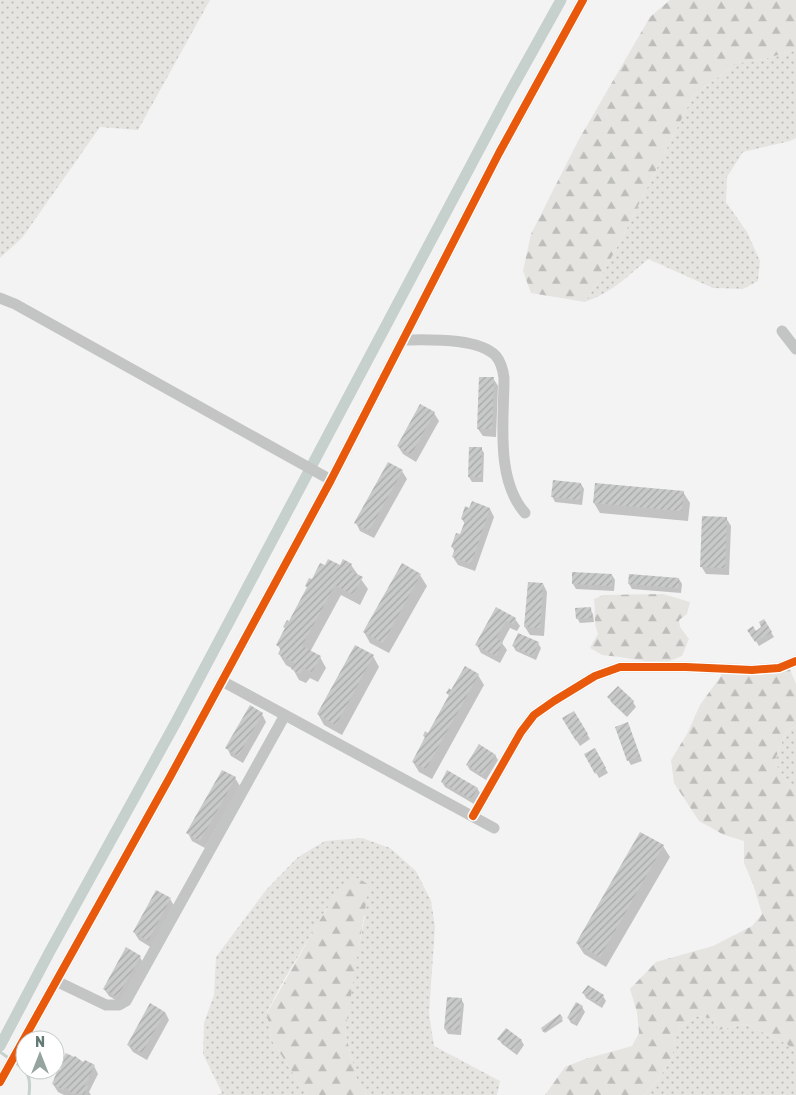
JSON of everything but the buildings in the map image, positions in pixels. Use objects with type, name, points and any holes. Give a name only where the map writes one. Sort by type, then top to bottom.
[{"type":"street","points":[[0,1082],[222,681],[328,478],[403,340],[499,153],[583,0]]},
{"type":"street","points":[[0,298],[15,304],[328,478]]},
{"type":"street","points":[[782,331],[796,349]]},
{"type":"street","points":[[403,340],[438,341],[479,346],[496,356],[503,367],[504,378],[506,472],[513,497],[525,513]]},
{"type":"street","points":[[472,816],[521,732],[534,715],[596,676],[620,667],[686,666],[752,670],[779,668],[796,660]]},
{"type":"street","points":[[222,681],[494,828]]},
{"type":"street","points":[[56,981],[106,1005],[118,1005],[126,1001],[285,715]]},
{"type":"green space","points":[[0,0],[210,0],[138,130],[100,127],[22,238],[0,258]]},
{"type":"green space","points":[[670,0],[796,0],[796,49],[755,61],[737,63],[693,96],[622,238],[585,302],[531,293],[523,271],[531,234],[578,141],[650,17]]},
{"type":"green space","points":[[796,49],[796,138],[743,152],[727,177],[726,202],[747,232],[760,261],[758,281],[743,289],[713,288],[648,259],[611,289],[585,302],[622,238],[693,96],[737,63],[755,61]]},
{"type":"green space","points":[[663,594],[690,602],[687,614],[679,620],[680,627],[689,639],[682,656],[662,664],[602,655],[590,648],[598,634],[596,630],[594,599],[603,595]]},
{"type":"green space","points":[[789,667],[796,684],[796,726],[787,730],[774,762],[791,787],[796,789],[796,1053],[787,1044],[745,1024],[718,1030],[715,1019],[697,1016],[680,1027],[673,1044],[673,1056],[658,1080],[644,1095],[545,1095],[565,1067],[585,1059],[632,1046],[639,1033],[637,1012],[630,989],[656,962],[713,946],[752,926],[762,914],[744,863],[744,841],[724,835],[699,821],[674,783],[671,760],[687,734],[700,705],[723,673]]},
{"type":"green space","points":[[796,726],[796,789],[791,787],[774,762],[787,730]]},
{"type":"green space","points":[[362,838],[390,848],[416,871],[431,901],[435,927],[429,1013],[434,1046],[500,1081],[497,1095],[367,1095],[357,1080],[345,1032],[350,990],[365,916],[327,908],[267,1012],[271,1039],[307,1095],[216,1095],[222,1093],[203,1054],[204,1023],[214,995],[216,957],[266,890],[298,857],[325,841]]},
{"type":"green space","points":[[358,878],[369,885],[345,1032],[357,1080],[367,1095],[307,1095],[271,1039],[267,1013],[340,888]]},
{"type":"green space","points":[[697,1016],[715,1019],[718,1030],[745,1024],[787,1044],[796,1053],[796,1095],[644,1095],[658,1080],[673,1056],[673,1044],[680,1027]]},
{"type":"waterway","points":[[0,1046],[176,722],[506,99],[561,0]]},
{"type":"waterway","points":[[0,1052],[10,1059]]},
{"type":"waterway","points":[[29,1080],[29,1095]]},
{"type":"cycle path","points":[[0,1082],[170,777],[331,480],[499,153],[583,0]]},
{"type":"cycle path","points":[[473,816],[521,732],[534,715],[595,676],[620,667],[752,670],[779,668],[796,661]]}]
